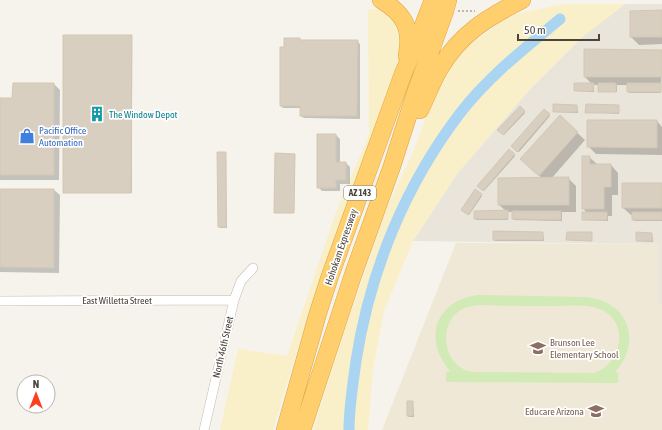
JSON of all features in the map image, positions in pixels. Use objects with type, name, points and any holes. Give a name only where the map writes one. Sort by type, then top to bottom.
[{"type":"highway","points":[[381,0],[399,13],[407,29],[409,46],[403,74]]},
{"type":"highway","name":"Hohokam Expressway","points":[[285,430],[318,313],[340,247],[403,74],[433,0]]},
{"type":"highway","points":[[392,166],[439,69],[454,48],[462,38],[482,22],[522,0]]},
{"type":"highway","name":"Hohokam Expressway","points":[[302,430],[353,275],[416,94],[446,12],[451,6]]},
{"type":"highway","points":[[276,430],[289,384],[318,313]]},
{"type":"highway","points":[[306,430],[316,388]]},
{"type":"street","name":"North 46th Street","points":[[204,430],[234,300],[241,281],[253,268]]},
{"type":"street","name":"East Willetta Street","points":[[0,300],[234,300]]},
{"type":"path","points":[[451,6],[477,12]]},
{"type":"shaded area","points":[[625,4],[662,4],[662,305],[658,305],[658,244],[413,241],[457,174],[531,88],[581,38]]},
{"type":"shaded area","name":"Brunson Lee Elementary School","points":[[456,243],[658,244],[658,304],[662,305],[662,430],[382,430]]},
{"type":"green space","points":[[478,295],[586,297],[600,300],[612,306],[621,314],[627,324],[629,336],[628,348],[624,360],[615,372],[618,373],[618,383],[446,382],[446,373],[450,371],[441,359],[435,334],[443,313],[452,304],[464,298]],"holes":[[[479,305],[579,306],[598,308],[612,318],[617,326],[619,335],[618,345],[610,362],[603,369],[594,373],[470,372],[457,365],[452,358],[446,341],[447,332],[449,323],[461,310]]]},
{"type":"sand","points":[[563,4],[625,4],[581,38],[531,88],[457,174],[413,241],[384,311],[373,369],[368,430],[313,430],[384,214],[414,150],[440,79],[468,46],[511,15]]},
{"type":"sand","points":[[368,9],[385,10],[398,18],[403,44],[399,60],[317,290],[273,430],[220,430],[238,349],[287,356],[336,212],[369,135]]},
{"type":"building","points":[[662,10],[662,37],[630,37],[630,11]]},
{"type":"building","name":"The Window Depot","points":[[63,35],[132,35],[131,193],[63,193]]},
{"type":"building","points":[[284,38],[300,38],[300,40],[358,40],[357,116],[300,116],[300,106],[280,106],[280,47],[284,47]]},
{"type":"building","points":[[584,49],[662,50],[662,77],[584,77]]},
{"type":"building","name":"Pacific Office Automation","points":[[13,83],[54,83],[54,175],[0,175],[0,98],[12,98]]},
{"type":"building","points":[[574,83],[594,83],[593,91],[574,91]]},
{"type":"building","points":[[598,83],[616,83],[616,92],[598,92]]},
{"type":"building","points":[[627,83],[661,83],[661,92],[627,92]]},
{"type":"building","points":[[553,104],[577,105],[577,112],[553,112]]},
{"type":"building","points":[[586,104],[619,105],[619,113],[585,113]]},
{"type":"building","points":[[520,106],[525,111],[503,135],[497,130]]},
{"type":"building","points":[[544,109],[550,114],[517,152],[511,146]]},
{"type":"building","points":[[560,115],[578,132],[539,176],[520,159]]},
{"type":"building","points":[[587,120],[657,120],[657,148],[587,147]]},
{"type":"building","points":[[317,134],[336,134],[336,162],[346,162],[346,180],[336,180],[336,188],[317,188]]},
{"type":"building","points":[[509,149],[515,154],[483,191],[477,186]]},
{"type":"building","points":[[217,152],[226,152],[226,227],[218,227]]},
{"type":"building","points":[[275,153],[295,154],[294,213],[274,213]]},
{"type":"building","points":[[582,156],[590,156],[590,164],[611,164],[611,187],[604,187],[604,209],[582,209]]},
{"type":"building","points":[[569,177],[569,205],[498,205],[498,178]]},
{"type":"building","points":[[622,183],[662,183],[662,208],[622,208]]},
{"type":"building","points":[[0,189],[54,189],[54,268],[0,267]]},
{"type":"building","points":[[475,189],[482,194],[468,215],[461,210]]},
{"type":"building","points":[[508,210],[508,219],[474,219],[474,211]]},
{"type":"building","points":[[512,211],[561,211],[561,220],[512,219]]},
{"type":"building","points":[[582,212],[607,212],[607,220],[582,220]]},
{"type":"building","points":[[632,212],[662,212],[662,220],[632,220]]},
{"type":"building","points":[[493,231],[543,232],[543,240],[493,240]]},
{"type":"building","points":[[567,232],[592,232],[592,241],[566,240]]},
{"type":"building","points":[[636,232],[652,233],[652,241],[636,241]]},
{"type":"building","points":[[407,401],[413,401],[413,416],[407,416]]},
{"type":"waterway","points":[[349,430],[350,404],[356,361],[370,294],[393,230],[407,199],[441,140],[461,112],[483,86],[560,19]]},
{"type":"place","name":"The Window Depot","points":[[97,114]]},
{"type":"place","name":"Pacific Office Automation","points":[[27,136]]},
{"type":"place","name":"Brunson Lee Elementary School","points":[[538,348]]},
{"type":"place","name":"Educare Arizona","points":[[596,411]]}]
